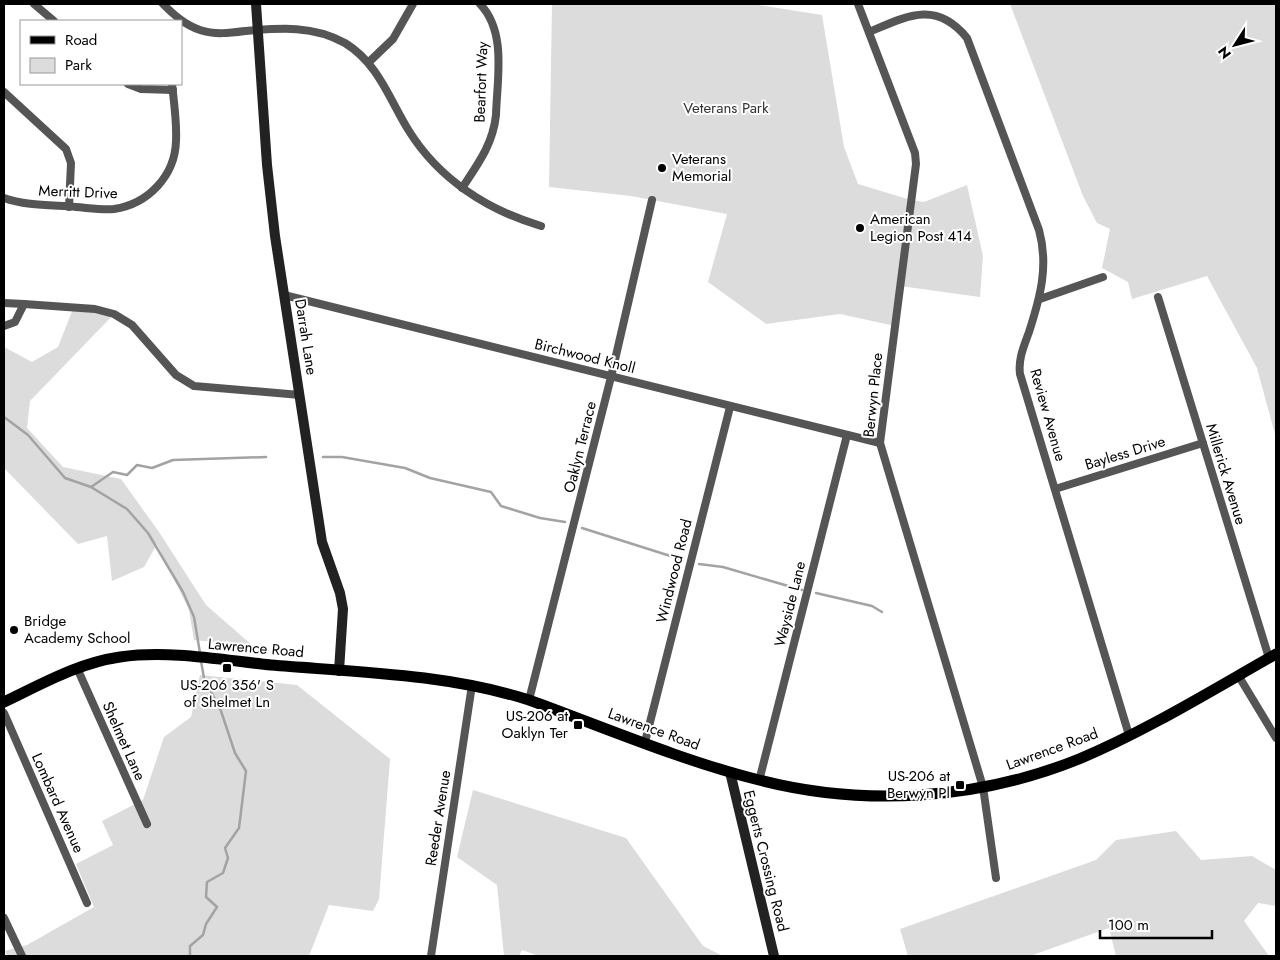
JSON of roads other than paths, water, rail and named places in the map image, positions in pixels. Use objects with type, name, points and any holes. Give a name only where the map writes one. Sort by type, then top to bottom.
[{"type":"main road","name":"Lawrence Road","points":[[4,702],[77,668],[103,660],[138,655],[206,659],[472,684],[529,700],[759,781],[809,790],[868,796],[930,794],[983,787],[1045,771],[1078,759],[1129,735],[1272,656]]},
{"type":"street","points":[[34,4],[53,20]]},
{"type":"street","points":[[163,4],[181,20]]},
{"type":"street","name":"Darrah Lane","points":[[256,4],[267,165],[284,295],[322,542],[340,593],[343,609],[339,671]]},
{"type":"street","points":[[368,62],[393,38],[413,4]]},
{"type":"street","name":"Bearfort Way","points":[[462,188],[486,152],[495,128],[498,38],[492,18],[480,4]]},
{"type":"street","name":"Berwyn Place","points":[[858,4],[915,153],[916,164],[880,443],[983,787],[996,878]]},
{"type":"street","name":"Review Avenue","points":[[869,32],[909,16],[927,13],[946,18],[967,38],[1041,237],[1044,268],[1040,299],[1019,366],[1129,735]]},
{"type":"street","points":[[182,21],[186,24],[211,33],[290,28],[321,33],[346,44],[368,62],[386,87],[420,147],[439,168],[462,188],[493,208],[541,226]]},
{"type":"street","points":[[182,30],[186,24]]},
{"type":"street","points":[[131,85],[141,88],[172,87]]},
{"type":"street","name":"Merritt Drive","points":[[4,198],[23,203],[102,209],[123,207],[144,198],[161,183],[168,173],[175,153],[172,87]]},
{"type":"street","points":[[4,92],[66,149],[71,163],[69,207]]},
{"type":"street","name":"Oaklyn Terrace","points":[[529,700],[611,377],[652,200]]},
{"type":"street","points":[[1040,299],[1103,277]]},
{"type":"street","name":"Birchwood Knoll","points":[[284,295],[880,443]]},
{"type":"street","name":"Millerick Avenue","points":[[1158,297],[1203,444],[1272,656]]},
{"type":"street","points":[[4,303],[95,309],[114,314],[132,325],[176,375],[194,386],[300,395]]},
{"type":"street","points":[[4,326],[15,322],[24,304]]},
{"type":"street","name":"Windwood Road","points":[[645,742],[730,407]]},
{"type":"street","name":"Wayside Lane","points":[[759,781],[847,434]]},
{"type":"street","name":"Bayless Drive","points":[[1055,489],[1203,444]]},
{"type":"street","name":"Shelmet Lane","points":[[77,668],[147,824]]},
{"type":"street","points":[[1238,675],[1276,738]]},
{"type":"street","name":"Reeder Avenue","points":[[431,956],[472,684]]},
{"type":"street","name":"Lombard Avenue","points":[[4,714],[87,903]]},
{"type":"street","name":"Eggerts Crossing Road","points":[[730,772],[774,956]]},
{"type":"street","points":[[4,918],[22,956]]},
{"type":"waterway","points":[[4,417],[28,435],[65,478],[91,487],[127,509],[148,533],[183,592],[194,617],[200,653]]},
{"type":"waterway","points":[[91,487],[113,472],[127,475],[137,465],[152,468],[173,460],[266,457]]},
{"type":"waterway","points":[[323,457],[342,457],[405,468],[430,478],[491,492],[501,506],[540,518],[565,522]]},
{"type":"waterway","points":[[582,528],[683,560]]},
{"type":"waterway","points":[[699,564],[723,567],[802,590]]},
{"type":"waterway","points":[[816,593],[872,606],[882,612]]},
{"type":"waterway","points":[[190,956],[190,946],[203,935],[206,924],[217,907],[206,897],[207,882],[223,873],[228,858],[225,848],[239,828],[246,771],[235,753],[221,711],[204,678],[201,661]]},
{"type":"place","name":"Veterans Memorial","points":[[662,168]]},
{"type":"place","name":"American Legion Post 414","points":[[860,228]]},
{"type":"place","name":"Bridge Academy School","points":[[14,630]]},
{"type":"place","name":"US-206 356' S of Shelmet Ln","points":[[227,668]]},
{"type":"place","name":"US-206 at Oaklyn Ter","points":[[578,725]]},
{"type":"place","name":"US-206 at Berwyn Pl","points":[[960,785]]},
{"type":"park label","name":"Veterans Park","points":[[726,108]]}]
